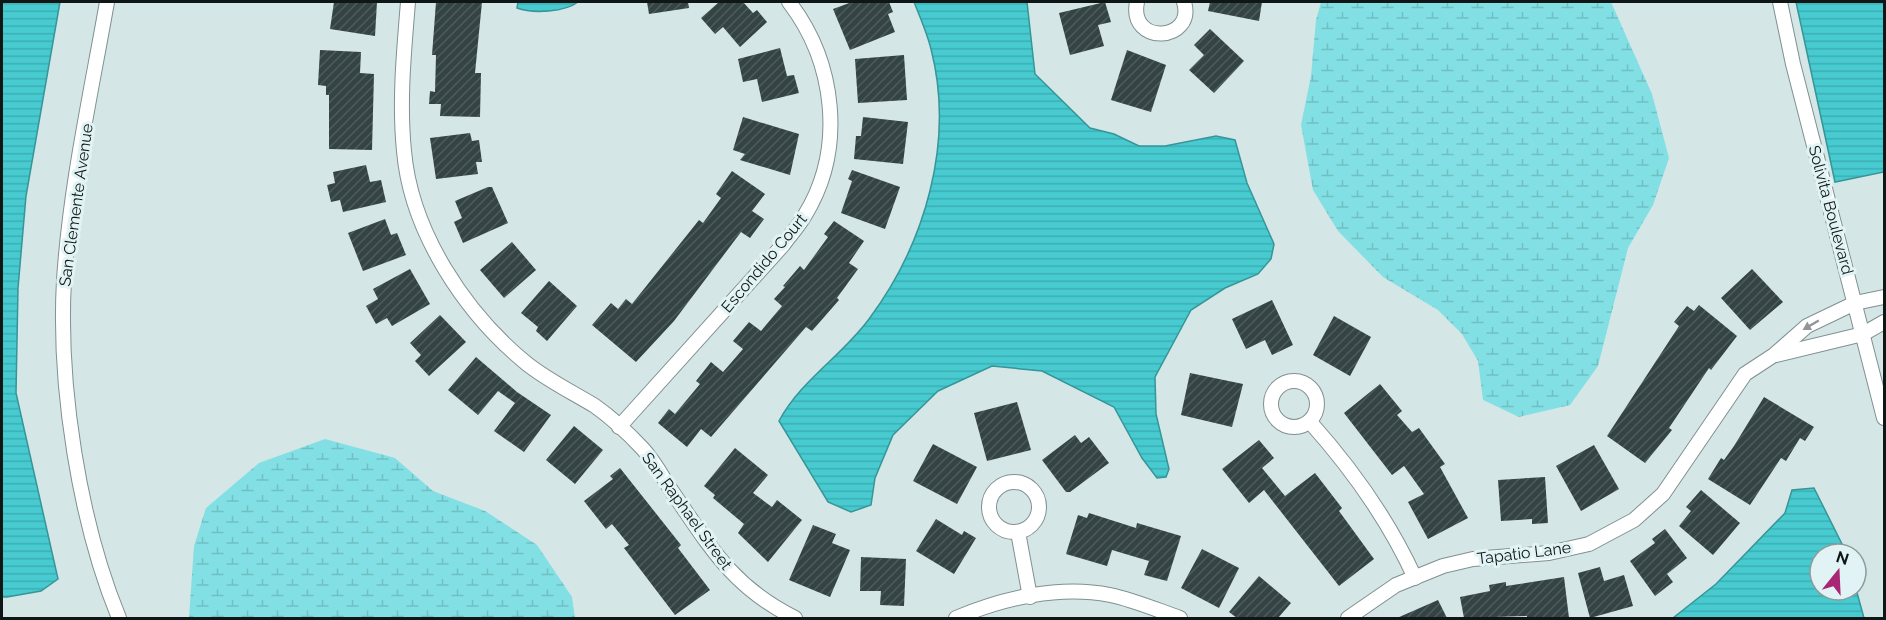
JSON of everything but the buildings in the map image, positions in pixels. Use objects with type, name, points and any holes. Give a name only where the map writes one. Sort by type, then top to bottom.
[{"type":"street","name":"San Clemente Avenue","points":[[107,2],[72,215],[64,280],[64,348],[70,416],[85,502],[104,582],[119,618]]},
{"type":"street","name":"San Raphael Street","points":[[408,2],[401,95],[404,153],[422,218],[439,260],[464,299],[509,349],[531,368],[597,408],[645,451],[724,567],[752,591],[795,618]]},
{"type":"street","name":"Escondido Court","points":[[619,427],[783,245],[806,215],[820,183],[830,138],[831,110],[826,77],[816,45],[804,22],[789,2]]},
{"type":"street","points":[[1137,2],[1136,16],[1140,23],[1149,32],[1158,34],[1166,34],[1181,24],[1185,14],[1184,2]]},
{"type":"street","name":"Solivita Boulevard","points":[[1780,2],[1793,64],[1884,418]]},
{"type":"street","points":[[1774,355],[1807,326],[1855,303],[1884,297]]},
{"type":"street","points":[[1774,355],[1863,334],[1884,322]]},
{"type":"street","name":"Tapatio Lane","points":[[1348,618],[1396,585],[1443,566],[1473,559],[1549,553],[1589,544],[1634,520],[1663,494],[1745,374],[1774,355]]},
{"type":"street","points":[[1310,422],[1374,500],[1415,578]]},
{"type":"street","points":[[1018,532],[1030,597]]},
{"type":"street","points":[[956,618],[976,610],[1030,597],[1076,592],[1109,595],[1180,618]]},
{"type":"green space","points":[[1321,2],[1611,2],[1652,94],[1669,158],[1653,205],[1628,248],[1598,366],[1570,405],[1519,417],[1483,400],[1478,361],[1462,334],[1438,310],[1383,277],[1338,231],[1313,190],[1301,125],[1311,76],[1316,20]]},
{"type":"green space","points":[[325,439],[395,458],[433,491],[485,511],[537,545],[572,597],[575,618],[189,618],[194,546],[206,508],[259,463]]},
{"type":"shaded area","points":[[2,2],[60,2],[26,196],[18,288],[16,393],[58,579],[41,591],[7,597],[2,597]]},
{"type":"shaded area","points":[[518,2],[578,2],[557,10],[540,11],[517,8]]},
{"type":"shaded area","points":[[914,2],[1027,2],[1035,74],[1090,128],[1114,134],[1139,146],[1165,146],[1216,136],[1235,140],[1247,183],[1274,244],[1271,259],[1258,274],[1225,288],[1191,310],[1155,377],[1156,414],[1169,469],[1166,477],[1157,478],[1142,458],[1114,407],[1042,371],[992,366],[938,391],[893,435],[875,478],[871,505],[851,512],[828,502],[779,421],[788,406],[810,380],[847,345],[869,319],[889,290],[920,225],[937,156],[939,120],[938,84],[931,49]]},
{"type":"shaded area","points":[[1796,2],[1884,2],[1884,172],[1835,182]]},
{"type":"shaded area","points":[[1814,488],[1841,542],[1808,542],[1808,602],[1860,602],[1864,618],[1673,618],[1716,584],[1785,513],[1792,490]]}]
